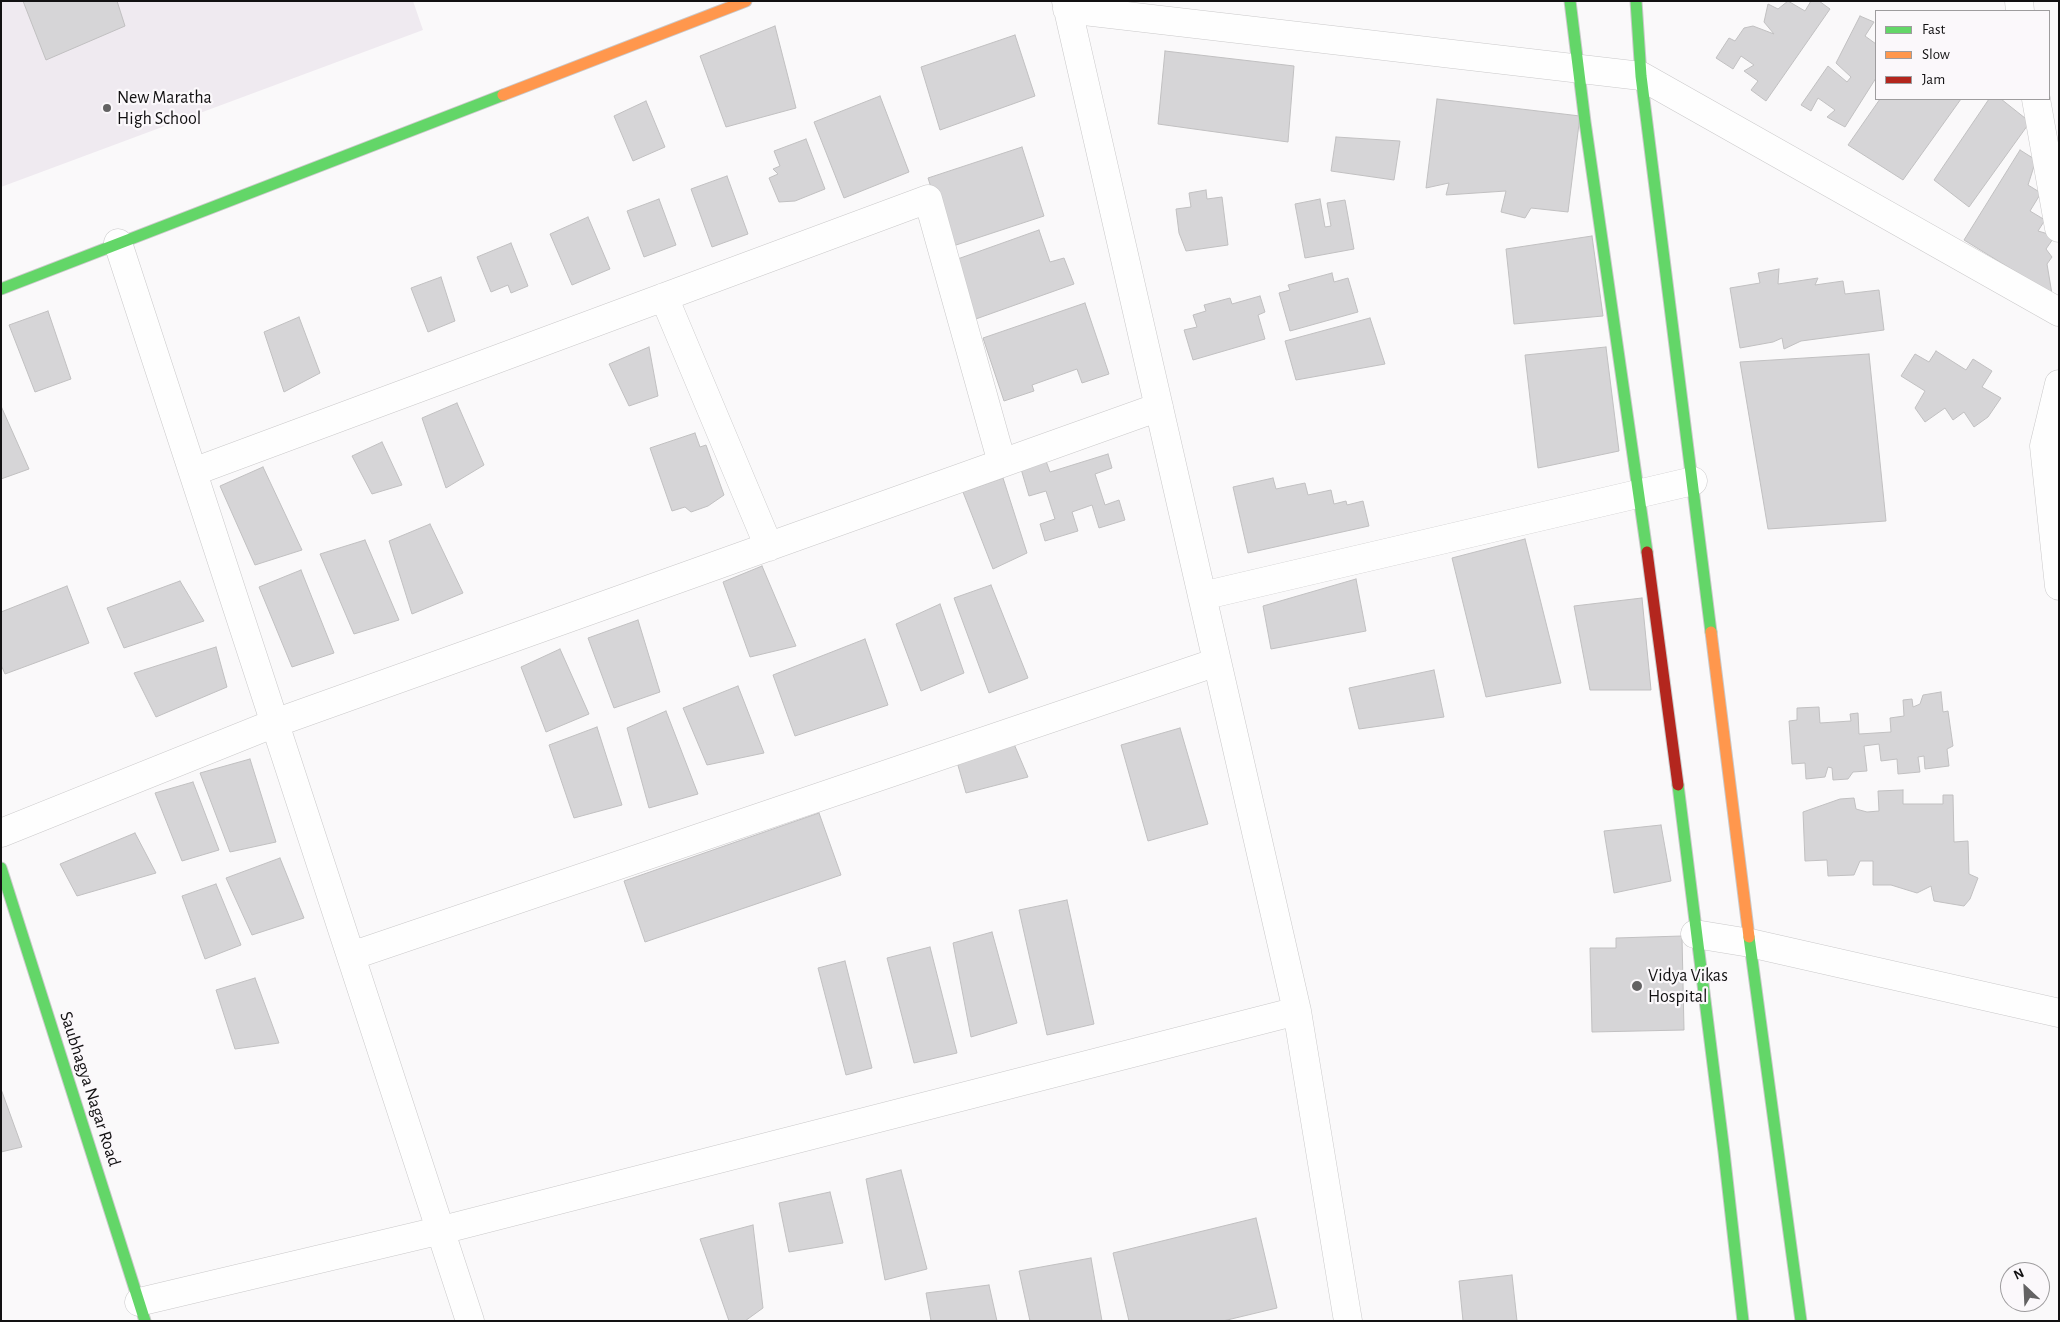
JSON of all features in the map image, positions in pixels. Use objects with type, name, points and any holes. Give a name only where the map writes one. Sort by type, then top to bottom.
[{"type":"street","points":[[1,289],[746,1]]},
{"type":"street","points":[[1570,1],[1584,122],[1639,494],[1692,894],[1695,934],[1724,1152],[1743,1321]]},
{"type":"street","points":[[1636,1],[1641,76],[1750,943],[1801,1321]]},
{"type":"street","points":[[1348,1321],[1297,1011],[1066,5],[1641,76],[2059,312]]},
{"type":"street","points":[[2036,100],[2059,228]]},
{"type":"street","points":[[193,472],[928,199],[1002,463]]},
{"type":"street","points":[[118,243],[442,1230],[470,1321]]},
{"type":"street","points":[[664,297],[768,547]]},
{"type":"street","points":[[2059,384],[2044,446],[2059,586]]},
{"type":"street","points":[[1,833],[275,723],[1159,407]]},
{"type":"street","points":[[1202,596],[1693,481]]},
{"type":"street","points":[[351,956],[1217,662]]},
{"type":"street","name":"Saubhagya Nagar Road","points":[[1,868],[142,1311]]},
{"type":"street","points":[[1695,934],[1750,943],[2059,1013]]},
{"type":"street","points":[[142,1311],[442,1230],[1297,1011]]},
{"type":"shaded area","name":"New Maratha High School","points":[[1,1],[413,1],[423,30],[1,187]]},
{"type":"building","points":[[23,1],[117,1],[125,26],[46,60]]},
{"type":"building","points":[[1788,1],[1805,11],[1811,1],[1819,1],[1830,9],[1766,101],[1751,90],[1758,81],[1744,71],[1754,65],[1741,56],[1733,69],[1716,58],[1729,38],[1735,41],[1744,28],[1753,26],[1774,34],[1764,22],[1768,4],[1778,9]]},
{"type":"building","points":[[1860,16],[1874,22],[1865,36],[1875,43],[1875,80],[1845,127],[1827,117],[1835,110],[1818,98],[1811,111],[1801,105],[1828,66],[1847,82],[1851,77],[1836,63]]},
{"type":"building","points":[[775,26],[796,108],[726,127],[700,56]]},
{"type":"building","points":[[1015,35],[1035,96],[940,130],[921,67]]},
{"type":"building","points":[[1165,51],[1294,66],[1288,142],[1158,124]]},
{"type":"building","points":[[880,96],[909,172],[844,198],[814,122]]},
{"type":"building","points":[[1437,99],[1580,116],[1568,212],[1531,208],[1525,218],[1501,212],[1506,191],[1446,195],[1449,183],[1426,188]]},
{"type":"building","points":[[1879,100],[1960,100],[1903,180],[1848,145]]},
{"type":"building","points":[[1988,100],[2002,100],[2030,122],[1969,207],[1934,180]]},
{"type":"building","points":[[646,101],[665,147],[633,161],[614,116]]},
{"type":"building","points":[[1336,137],[1400,141],[1394,180],[1331,171]]},
{"type":"building","points":[[806,139],[825,189],[795,201],[779,202],[769,178],[778,174],[773,169],[780,166],[774,151]]},
{"type":"building","points":[[1022,147],[1044,216],[950,247],[928,178]]},
{"type":"building","points":[[2020,150],[2036,160],[2028,185],[2041,193],[2030,211],[2045,220],[2038,231],[2055,236],[2046,249],[2052,257],[2047,264],[2052,294],[1964,240]]},
{"type":"building","points":[[727,176],[748,234],[712,247],[691,189]]},
{"type":"building","points":[[1206,190],[1207,199],[1222,197],[1228,245],[1186,251],[1179,233],[1176,209],[1191,207],[1189,193]]},
{"type":"building","points":[[659,199],[676,245],[644,257],[627,211]]},
{"type":"building","points":[[1320,199],[1325,227],[1331,226],[1327,203],[1345,200],[1354,249],[1305,258],[1295,204]]},
{"type":"building","points":[[588,217],[610,269],[572,285],[550,234]]},
{"type":"building","points":[[1039,230],[1050,262],[1064,258],[1074,284],[973,320],[952,261]]},
{"type":"building","points":[[1592,236],[1603,316],[1514,324],[1506,249]]},
{"type":"building","points":[[511,243],[528,286],[511,293],[508,285],[491,292],[477,257]]},
{"type":"building","points":[[1779,269],[1778,284],[1818,278],[1815,285],[1843,281],[1845,294],[1879,290],[1884,330],[1801,341],[1784,349],[1782,338],[1773,342],[1740,348],[1730,288],[1760,283],[1758,273]]},
{"type":"building","points":[[1332,273],[1334,282],[1348,278],[1358,312],[1290,331],[1279,293],[1290,290],[1288,285]]},
{"type":"building","points":[[441,277],[455,321],[428,332],[411,288]]},
{"type":"building","points":[[1260,296],[1265,312],[1258,315],[1265,339],[1193,360],[1184,330],[1197,327],[1193,315],[1206,311],[1204,305],[1230,298],[1232,304]]},
{"type":"building","points":[[1085,303],[1109,374],[1082,383],[1077,369],[1032,385],[1034,391],[1004,401],[983,338]]},
{"type":"building","points":[[48,311],[71,379],[35,392],[9,325]]},
{"type":"building","points":[[299,317],[320,373],[284,392],[264,332]]},
{"type":"building","points":[[1370,318],[1385,364],[1296,380],[1285,341]]},
{"type":"building","points":[[649,347],[658,396],[629,406],[609,364]]},
{"type":"building","points":[[1606,347],[1619,451],[1538,468],[1525,355]]},
{"type":"building","points":[[1936,351],[1966,370],[1973,359],[1992,371],[1982,387],[2001,398],[1988,417],[1974,427],[1964,412],[1953,420],[1945,408],[1925,422],[1915,408],[1925,391],[1901,376],[1915,354],[1929,362]]},
{"type":"building","points":[[1869,354],[1886,521],[1768,529],[1740,362]]},
{"type":"building","points":[[457,403],[484,465],[446,488],[422,418]]},
{"type":"building","points":[[1,406],[29,469],[1,479]]},
{"type":"building","points":[[695,433],[700,447],[706,445],[724,495],[708,506],[691,512],[685,507],[672,511],[650,448]]},
{"type":"building","points":[[382,442],[402,485],[372,494],[352,456]]},
{"type":"building","points":[[1108,454],[1112,468],[1095,474],[1105,505],[1119,500],[1125,520],[1099,528],[1092,505],[1072,512],[1078,531],[1045,541],[1040,524],[1055,519],[1046,491],[1029,496],[1021,469],[1046,461],[1050,472]]},
{"type":"building","points":[[263,467],[302,550],[255,565],[220,486]]},
{"type":"building","points":[[1003,478],[1027,553],[993,569],[963,492]]},
{"type":"building","points":[[1273,478],[1276,489],[1305,483],[1308,495],[1331,490],[1334,504],[1346,501],[1347,505],[1363,501],[1369,526],[1248,553],[1233,487]]},
{"type":"building","points":[[430,524],[463,593],[412,614],[389,541]]},
{"type":"building","points":[[1525,539],[1561,683],[1486,697],[1452,558]]},
{"type":"building","points":[[365,540],[399,620],[354,634],[320,554]]},
{"type":"building","points":[[762,566],[796,646],[750,657],[723,582]]},
{"type":"building","points":[[301,570],[334,653],[292,667],[259,587]]},
{"type":"building","points":[[1356,579],[1366,631],[1271,649],[1263,606]]},
{"type":"building","points":[[180,581],[204,621],[124,648],[107,608]]},
{"type":"building","points":[[991,585],[1028,678],[989,693],[954,598]]},
{"type":"building","points":[[67,586],[89,643],[5,674],[1,665],[1,612]]},
{"type":"building","points":[[1642,598],[1651,690],[1590,690],[1574,606]]},
{"type":"building","points":[[940,604],[964,673],[921,691],[896,624]]},
{"type":"building","points":[[638,620],[660,692],[614,708],[588,638]]},
{"type":"building","points":[[865,639],[888,705],[795,736],[773,675]]},
{"type":"building","points":[[216,647],[227,687],[156,717],[134,673]]},
{"type":"building","points":[[560,649],[589,714],[546,732],[521,667]]},
{"type":"building","points":[[1434,670],[1444,717],[1359,729],[1349,688]]},
{"type":"building","points":[[738,686],[764,753],[707,765],[683,708]]},
{"type":"building","points":[[1941,692],[1943,712],[1948,711],[1953,746],[1947,749],[1949,766],[1925,769],[1924,756],[1918,757],[1920,772],[1898,774],[1897,759],[1881,761],[1879,744],[1864,746],[1867,771],[1853,772],[1848,779],[1833,780],[1832,768],[1828,767],[1825,777],[1806,779],[1805,763],[1792,764],[1789,721],[1797,720],[1797,708],[1819,707],[1820,723],[1851,721],[1850,714],[1858,713],[1859,734],[1891,732],[1890,718],[1904,716],[1903,700],[1912,699],[1913,707],[1920,704],[1923,695]]},
{"type":"building","points":[[666,711],[698,794],[649,808],[627,728]]},
{"type":"building","points":[[597,727],[622,805],[574,818],[549,745]]},
{"type":"building","points":[[1180,728],[1208,824],[1148,841],[1121,745]]},
{"type":"building","points":[[1014,744],[1028,777],[966,793],[957,762]]},
{"type":"building","points":[[250,759],[276,842],[230,852],[200,773]]},
{"type":"building","points":[[193,782],[219,850],[182,861],[155,793]]},
{"type":"building","points":[[1903,790],[1903,804],[1943,804],[1943,795],[1953,795],[1954,842],[1968,841],[1969,874],[1978,878],[1970,899],[1964,906],[1934,901],[1931,886],[1917,893],[1891,885],[1873,885],[1873,861],[1860,861],[1854,875],[1828,876],[1827,860],[1805,861],[1803,812],[1840,799],[1854,798],[1856,809],[1867,812],[1879,811],[1878,791]]},
{"type":"building","points":[[819,813],[841,875],[645,942],[624,881]]},
{"type":"building","points":[[1661,825],[1671,881],[1614,893],[1604,831]]},
{"type":"building","points":[[135,833],[156,873],[77,896],[60,864]]},
{"type":"building","points":[[280,858],[304,918],[252,935],[226,878]]},
{"type":"building","points":[[216,884],[241,945],[205,959],[182,896]]},
{"type":"building","points":[[1067,900],[1094,1024],[1047,1035],[1019,910]]},
{"type":"building","points":[[992,932],[1017,1023],[971,1037],[953,943]]},
{"type":"building","points":[[1682,936],[1684,1030],[1592,1032],[1590,948],[1616,948],[1616,938]]},
{"type":"building","points":[[930,947],[957,1053],[914,1063],[887,958]]},
{"type":"building","points":[[845,961],[872,1068],[846,1075],[818,968]]},
{"type":"building","points":[[255,978],[279,1043],[235,1049],[216,990]]},
{"type":"building","points":[[1,1089],[22,1147],[1,1152]]},
{"type":"building","points":[[901,1170],[927,1269],[885,1280],[866,1179]]},
{"type":"building","points":[[830,1192],[843,1243],[789,1252],[779,1203]]},
{"type":"building","points":[[1256,1218],[1277,1308],[1223,1321],[1129,1321],[1113,1253]]},
{"type":"building","points":[[753,1225],[763,1308],[745,1321],[729,1321],[700,1239]]},
{"type":"building","points":[[1091,1258],[1102,1321],[1030,1321],[1019,1271]]},
{"type":"building","points":[[1512,1275],[1517,1321],[1463,1321],[1459,1281]]},
{"type":"building","points":[[989,1285],[997,1321],[931,1321],[926,1293]]},
{"type":"traffic: fast","points":[[1570,1],[1585,122],[1647,552]]},
{"type":"traffic: fast","points":[[1636,1],[1641,76],[1711,632]]},
{"type":"traffic: fast","points":[[1,289],[503,95]]},
{"type":"traffic: fast","points":[[1678,785],[1743,1321]]},
{"type":"traffic: fast","points":[[1,868],[145,1321]]},
{"type":"traffic: fast","points":[[1749,937],[1801,1321]]},
{"type":"traffic: slow","points":[[503,95],[746,1]]},
{"type":"traffic: slow","points":[[1711,632],[1749,937]]},
{"type":"traffic: jam","points":[[1647,552],[1678,785]]},
{"type":"place","name":"New Maratha High School","points":[[107,108]]},
{"type":"place","name":"Vidya Vikas Hospital","points":[[1637,986]]}]
